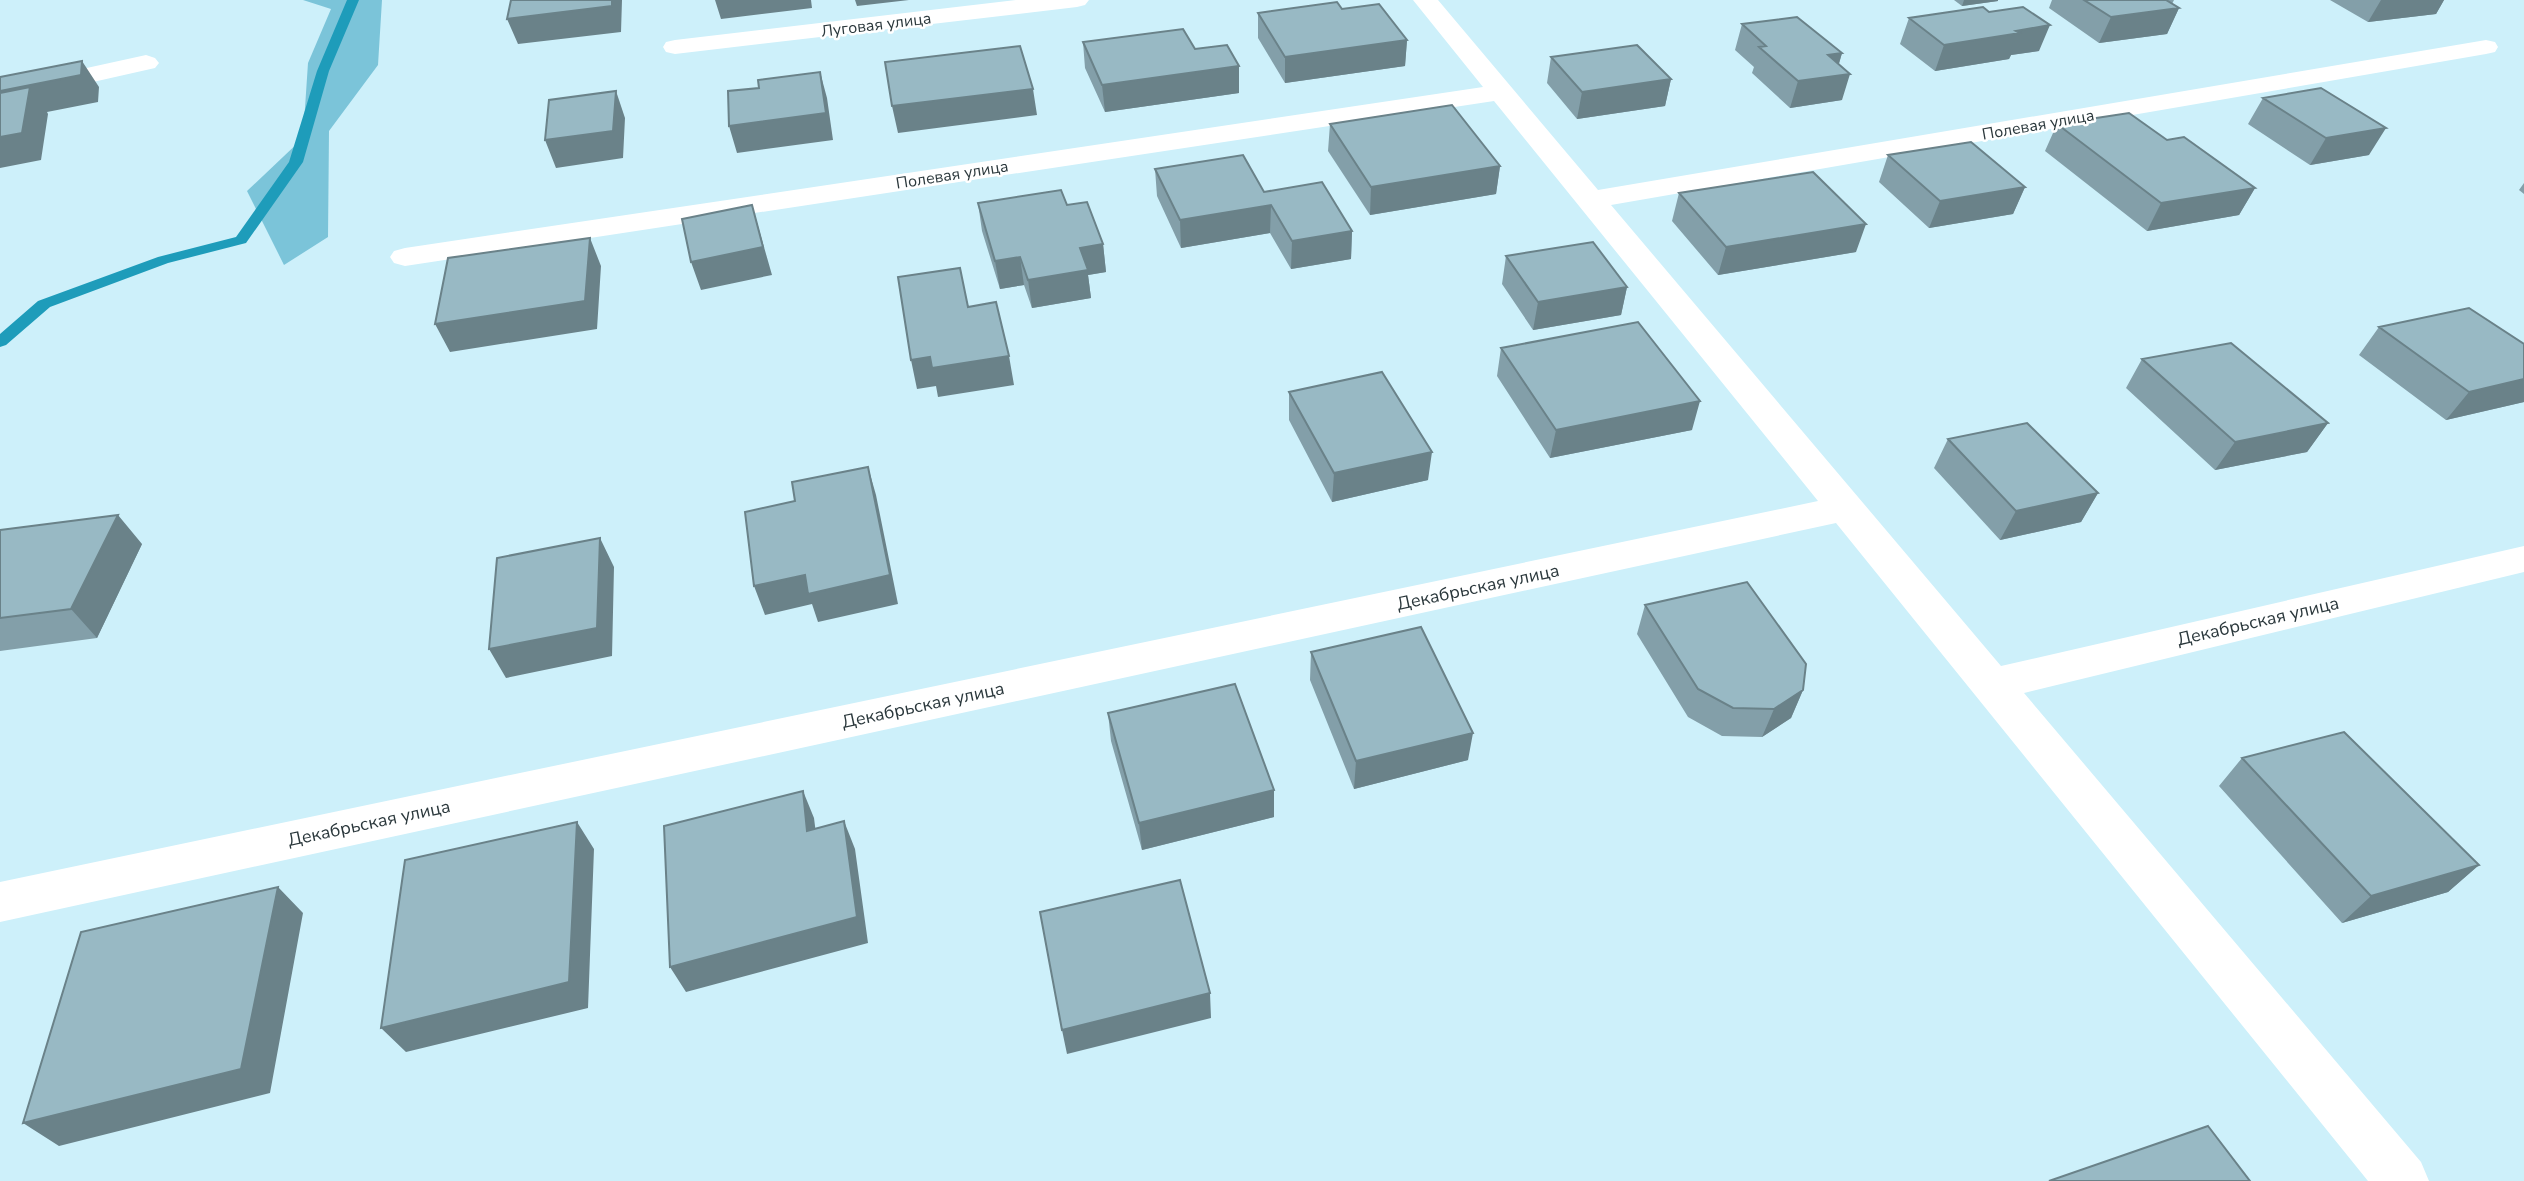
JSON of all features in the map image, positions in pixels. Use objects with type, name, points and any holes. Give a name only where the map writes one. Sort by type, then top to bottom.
[{"type":"street","name":"Луговая улица","points":[[675,47],[1077,0]]},
{"type":"street","points":[[1425,0],[2402,1181]]},
{"type":"street","name":"Полевая улица","points":[[1589,200],[2486,47]]},
{"type":"street","points":[[0,95],[146,63]]},
{"type":"street","name":"Полевая улица","points":[[405,257],[1499,92]]},
{"type":"street","name":"Декабрьская улица","points":[[0,902],[1847,508]]},
{"type":"street","name":"Декабрьская улица","points":[[1993,684],[2524,559]]},
{"type":"shaded area","points":[[303,0],[382,0],[378,65],[329,131],[328,237],[284,265],[247,191],[303,138],[308,63],[331,9]]},
{"type":"building","points":[[511,0],[612,0],[612,6],[507,19]]},
{"type":"building","points":[[2084,0],[2166,0],[2179,8],[2111,17]]},
{"type":"building","points":[[1337,2],[1342,9],[1379,4],[1407,40],[1285,57],[1258,13]]},
{"type":"building","points":[[1983,7],[1989,12],[2023,7],[2050,25],[2016,31],[2020,33],[1944,45],[1909,18]]},
{"type":"building","points":[[1797,17],[1842,53],[1828,55],[1850,74],[1798,81],[1759,47],[1766,46],[1742,24]]},
{"type":"building","points":[[1183,29],[1195,49],[1227,45],[1239,66],[1102,85],[1083,42]]},
{"type":"building","points":[[1637,45],[1671,79],[1582,92],[1551,57]]},
{"type":"building","points":[[1020,46],[1033,89],[892,106],[885,62]]},
{"type":"building","points":[[82,61],[81,75],[0,91],[0,77]]},
{"type":"building","points":[[820,72],[826,113],[729,126],[728,91],[759,88],[758,80]]},
{"type":"building","points":[[30,87],[22,133],[0,137],[0,93]]},
{"type":"building","points":[[2321,88],[2386,128],[2326,138],[2263,98]]},
{"type":"building","points":[[616,91],[613,131],[545,140],[549,100]]},
{"type":"building","points":[[1452,105],[1500,166],[1371,187],[1330,124]]},
{"type":"building","points":[[2129,113],[2167,140],[2184,137],[2255,188],[2161,203],[2057,124]]},
{"type":"building","points":[[1971,142],[2025,187],[1940,201],[1888,155]]},
{"type":"building","points":[[1243,155],[1264,192],[1322,182],[1352,231],[1292,241],[1271,205],[1180,220],[1155,169]]},
{"type":"building","points":[[1813,172],[1866,224],[1726,247],[1679,193]]},
{"type":"building","points":[[1061,190],[1067,205],[1087,202],[1103,244],[1080,248],[1088,270],[1028,280],[1020,257],[995,261],[978,203]]},
{"type":"building","points":[[752,205],[763,247],[691,262],[682,219]]},
{"type":"building","points":[[590,238],[585,301],[435,324],[448,258]]},
{"type":"building","points":[[1593,242],[1627,287],[1538,302],[1506,256]]},
{"type":"building","points":[[960,268],[968,307],[996,302],[1009,356],[932,368],[930,357],[911,360],[898,277]]},
{"type":"building","points":[[2469,308],[2524,344],[2524,379],[2469,392],[2379,327]]},
{"type":"building","points":[[1638,322],[1700,401],[1556,430],[1501,348]]},
{"type":"building","points":[[2231,343],[2328,423],[2235,442],[2142,359]]},
{"type":"building","points":[[1382,372],[1432,452],[1334,473],[1289,392]]},
{"type":"building","points":[[2027,423],[2098,493],[2016,511],[1948,439]]},
{"type":"building","points":[[868,467],[890,575],[808,594],[805,575],[754,586],[745,512],[795,501],[792,482]]},
{"type":"building","points":[[118,515],[71,609],[0,618],[0,530]]},
{"type":"building","points":[[600,538],[597,628],[489,649],[497,558]]},
{"type":"building","points":[[1747,582],[1806,664],[1803,690],[1774,709],[1733,708],[1698,689],[1645,605]]},
{"type":"building","points":[[1421,627],[1473,733],[1356,761],[1311,652]]},
{"type":"building","points":[[1235,684],[1274,790],[1139,823],[1108,713]]},
{"type":"building","points":[[2344,732],[2479,865],[2371,896],[2242,758]]},
{"type":"building","points":[[803,791],[807,831],[844,821],[857,917],[670,967],[664,826]]},
{"type":"building","points":[[577,822],[569,982],[381,1028],[405,860]]},
{"type":"building","points":[[1180,880],[1210,993],[1062,1030],[1040,912]]},
{"type":"building","points":[[278,887],[241,1069],[23,1123],[81,932]]},
{"type":"building","points":[[2208,1126],[2250,1181],[2049,1181]]},
{"type":"waterway","points":[[0,342],[44,304],[163,260],[241,240],[296,162],[323,71],[353,0]]}]
